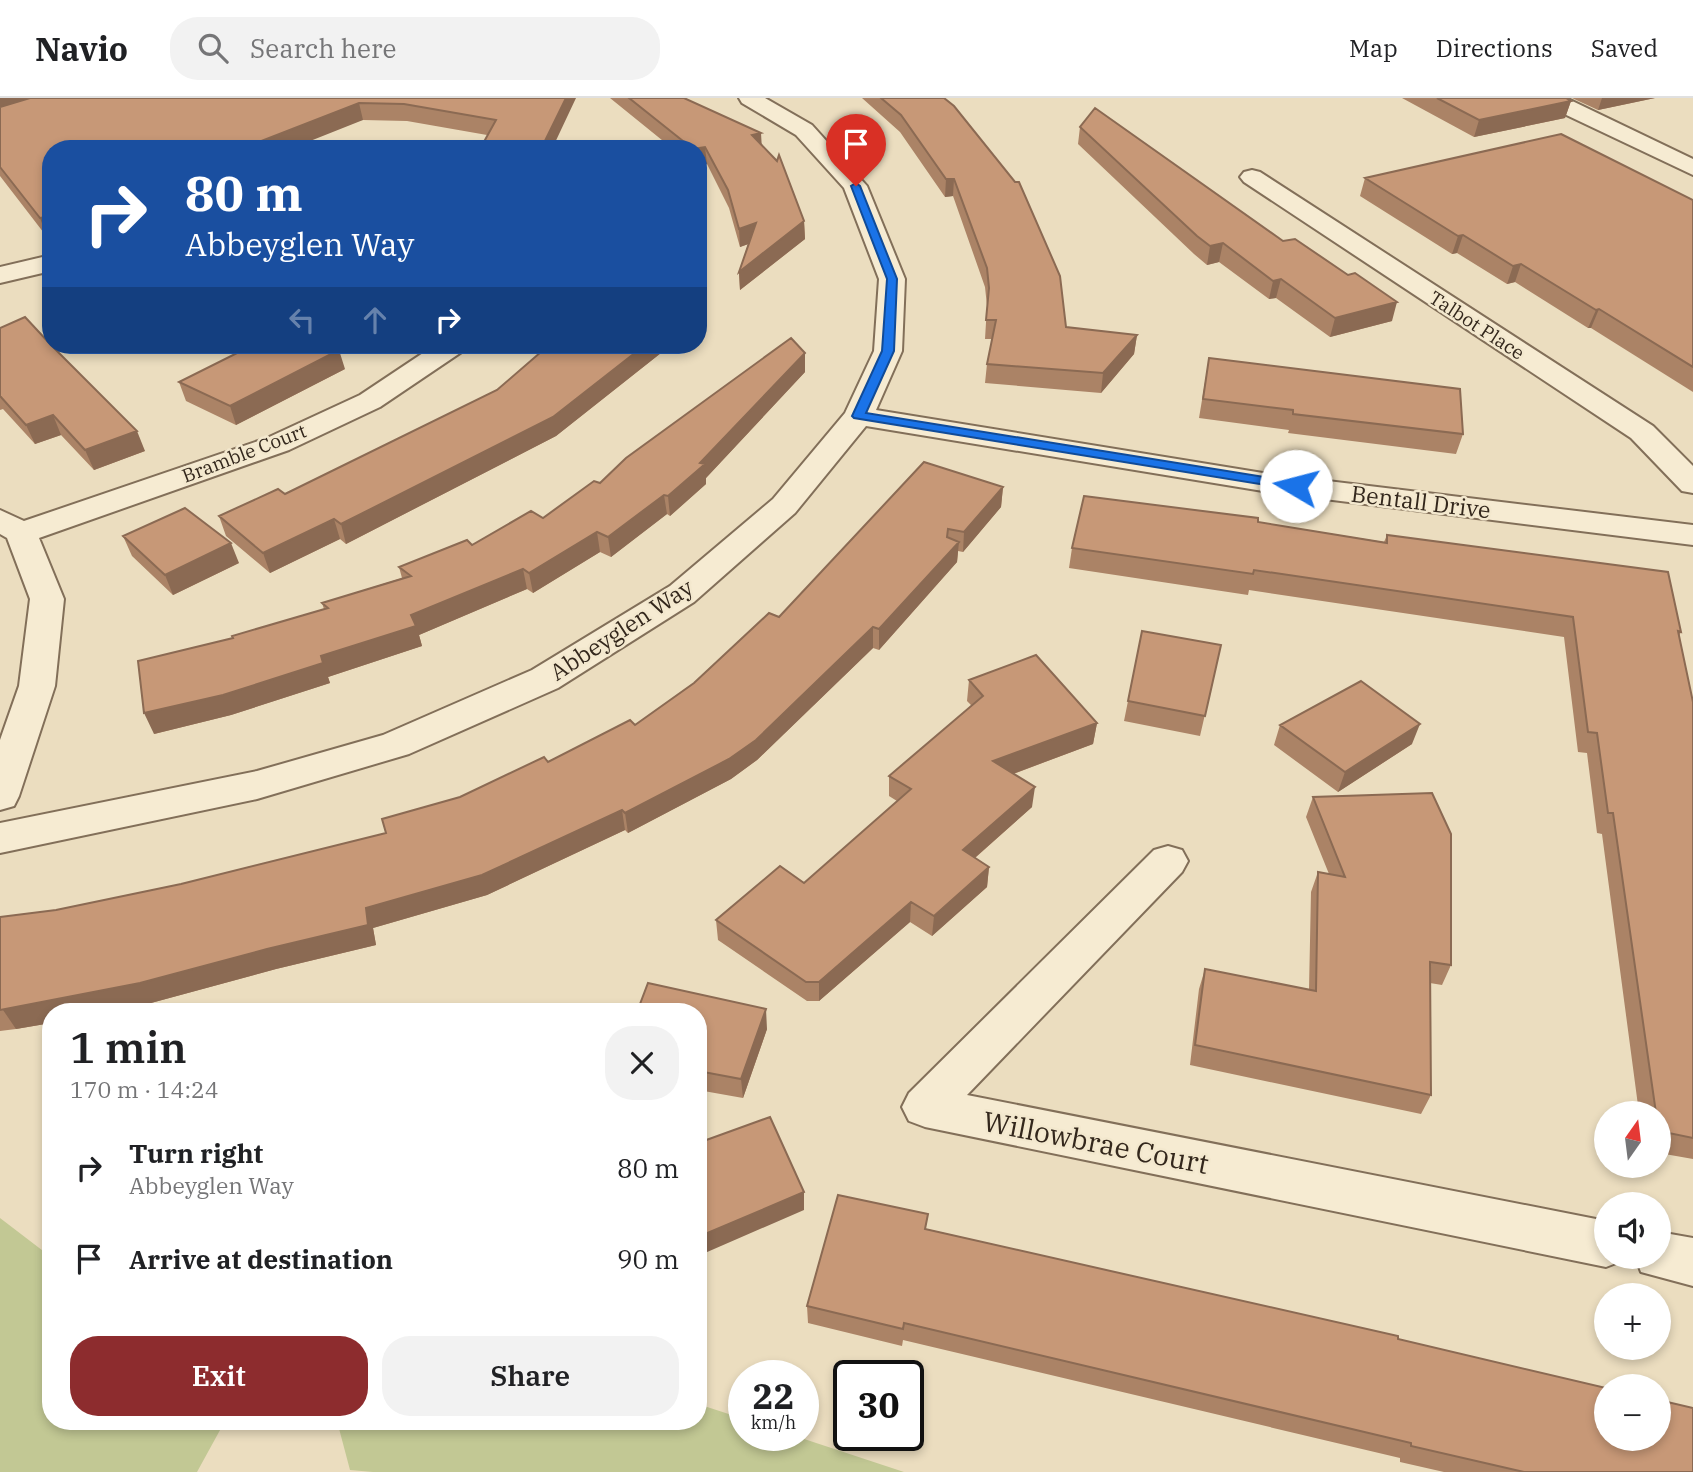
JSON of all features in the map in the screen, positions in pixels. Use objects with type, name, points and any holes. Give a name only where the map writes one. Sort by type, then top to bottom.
[{"type":"street","name":"Abbeyglen Way","points":[[0,838],[257,785],[396,745],[545,679],[682,594],[783,506],[859,416],[888,351],[892,279],[856,186],[804,131],[750,98]]},
{"type":"street","points":[[1549,98],[1693,168]]},
{"type":"street","name":"Talbot Place","points":[[1252,177],[1643,432],[1693,484]]},
{"type":"street","points":[[0,275],[42,265]]},
{"type":"street","name":"Bramble Court","points":[[10,526],[278,444],[370,401],[440,354]]},
{"type":"street","name":"Bentall Drive","points":[[859,416],[1269,483],[1693,535]]},
{"type":"street","points":[[0,796],[37,686],[47,599],[10,526]]},
{"type":"street","name":"Willowbrae Court","points":[[1168,861],[925,1107],[1594,1242]]},
{"type":"street","points":[[1671,1257],[1693,1262]]},
{"type":"green space","points":[[0,1218],[42,1250],[42,1430],[220,1430],[197,1472],[0,1472]]},
{"type":"green space","points":[[707,1407],[728,1414],[728,1451],[819,1451],[819,1444],[833,1449],[833,1451],[840,1451],[904,1472],[350,1470],[339,1430],[707,1430]]},
{"type":"building","points":[[30,98],[566,98],[545,140],[485,140],[496,120],[404,104],[359,103],[264,140],[42,140],[40,218],[0,167],[0,107]]},
{"type":"building","points":[[629,98],[684,98],[761,133],[752,135],[777,161],[779,155],[804,221],[739,272],[756,223],[739,229],[728,190],[707,151],[707,140],[682,140]]},
{"type":"building","points":[[881,98],[944,98],[954,106],[1015,182],[1019,182],[1060,276],[1066,327],[1137,335],[1103,373],[987,364],[996,320],[986,320],[989,288],[987,268],[954,179],[946,179],[901,115]]},
{"type":"building","points":[[1437,98],[1566,98],[1571,101],[1479,120]]},
{"type":"building","points":[[1095,108],[1283,241],[1295,239],[1348,275],[1355,273],[1397,302],[1335,318],[1281,279],[1273,281],[1223,243],[1210,246],[1080,127]]},
{"type":"building","points":[[1561,134],[1693,200],[1693,367],[1521,264],[1513,266],[1463,235],[1458,236],[1365,178]]},
{"type":"building","points":[[25,317],[42,335],[42,354],[60,354],[137,431],[85,450],[53,415],[26,425],[0,396],[0,328]]},
{"type":"building","points":[[791,338],[805,353],[700,463],[705,464],[668,496],[664,495],[608,537],[597,532],[529,573],[523,569],[411,615],[416,626],[321,656],[323,663],[223,695],[144,713],[138,661],[233,638],[232,636],[328,608],[322,603],[411,576],[399,567],[467,540],[472,545],[531,511],[543,518],[594,481],[600,483],[626,458]]},
{"type":"building","points":[[235,354],[331,354],[230,406],[179,382]]},
{"type":"building","points":[[539,354],[634,354],[553,417],[341,524],[334,519],[263,553],[219,516],[278,489],[285,494],[497,390]]},
{"type":"building","points":[[1209,358],[1460,389],[1463,434],[1293,414],[1293,410],[1203,399]]},
{"type":"building","points":[[924,462],[1003,487],[964,532],[948,529],[947,537],[959,542],[879,629],[873,627],[756,740],[729,759],[625,813],[622,810],[482,875],[366,908],[368,925],[140,983],[0,1010],[0,917],[56,910],[181,884],[386,833],[382,819],[460,797],[544,757],[548,762],[630,720],[635,725],[694,683],[769,613],[779,617]]},
{"type":"building","points":[[1084,496],[1258,518],[1258,522],[1387,543],[1387,535],[1668,572],[1693,702],[1693,1138],[1671,1133],[1671,1101],[1654,1101],[1613,813],[1608,813],[1597,733],[1588,732],[1573,617],[1254,570],[1253,574],[1072,548]]},
{"type":"building","points":[[185,508],[231,543],[165,575],[123,536]]},
{"type":"building","points":[[1142,631],[1221,645],[1205,716],[1128,701]]},
{"type":"building","points":[[1036,655],[1097,723],[993,761],[1035,787],[963,850],[989,867],[934,916],[911,902],[819,982],[806,982],[716,920],[780,866],[804,883],[911,789],[889,776],[983,696],[969,680]]},
{"type":"building","points":[[1361,681],[1420,724],[1345,772],[1280,725]]},
{"type":"building","points":[[1432,793],[1451,834],[1451,965],[1430,962],[1431,1095],[1195,1045],[1205,969],[1316,991],[1318,872],[1345,877],[1313,797]]},
{"type":"building","points":[[648,983],[766,1009],[741,1079],[707,1073],[707,1003],[640,1003]]},
{"type":"building","points":[[770,1117],[804,1192],[707,1233],[707,1140]]},
{"type":"building","points":[[838,1195],[928,1214],[925,1229],[1398,1336],[1398,1339],[1594,1385],[1594,1451],[1671,1451],[1671,1403],[1693,1408],[1693,1472],[1524,1472],[904,1323],[903,1329],[807,1306]]},
{"type":"route","points":[[856,186],[892,279],[888,351],[859,416],[1296,486]]}]
